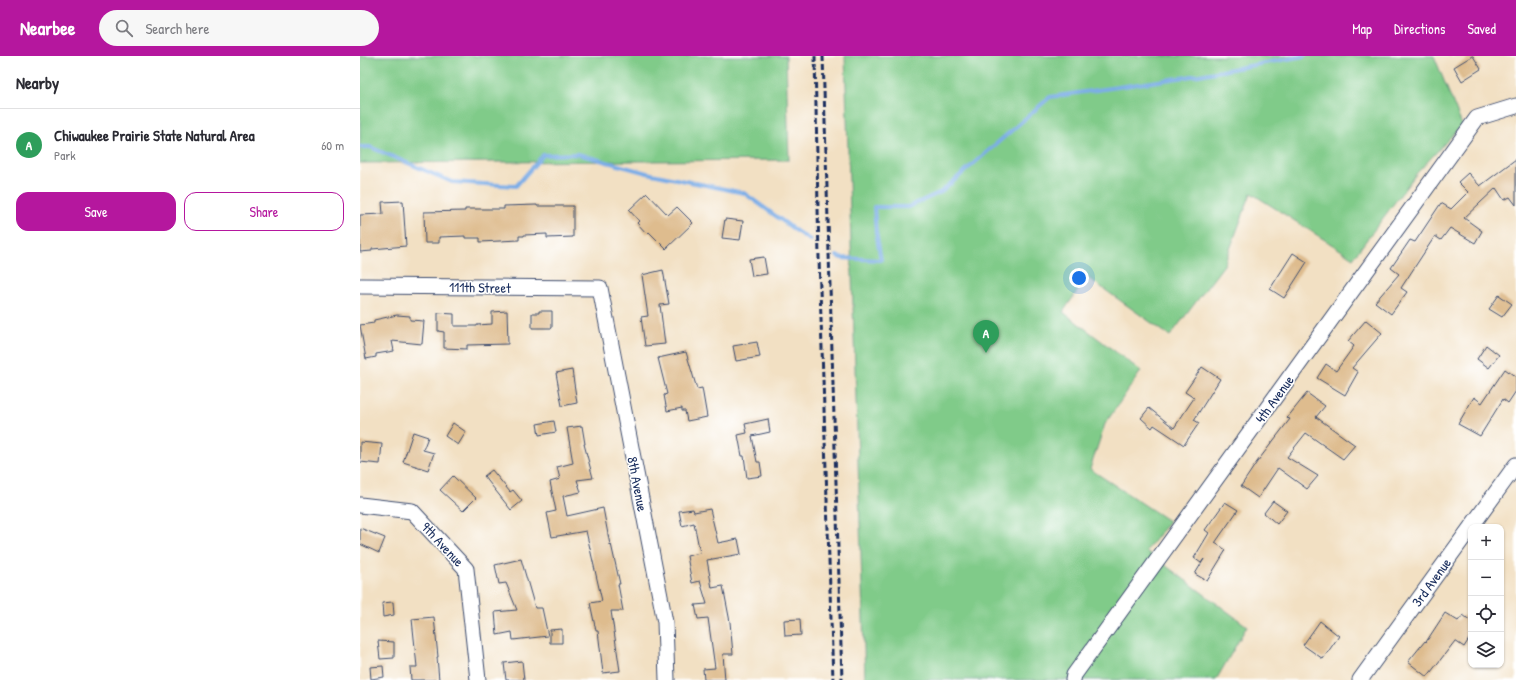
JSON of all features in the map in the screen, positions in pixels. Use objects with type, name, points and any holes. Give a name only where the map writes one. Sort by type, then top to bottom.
[{"type":"street","name":"4th Avenue","points":[[1073,680],[1074,675],[1477,118],[1516,106]]},
{"type":"street","name":"111th Street","points":[[360,286],[600,288]]},
{"type":"street","name":"8th Avenue","points":[[600,288],[665,622],[667,680]]},
{"type":"street","name":"3rd Avenue","points":[[1360,680],[1516,465]]},
{"type":"street","name":"9th Avenue","points":[[360,505],[412,510],[466,569],[478,680]]},
{"type":"green space","points":[[360,56],[786,56],[789,160],[360,163]]},
{"type":"green space","points":[[845,56],[1434,56],[1462,125],[1416,174],[1353,258],[1251,193],[1224,265],[1170,336],[1087,277],[1063,312],[1141,371],[1105,424],[1090,469],[1169,521],[1146,551],[1247,626],[1216,680],[865,680]]},
{"type":"building","points":[[1472,56],[1481,69],[1462,81],[1454,67]]},
{"type":"building","points":[[1516,159],[1516,205],[1510,197],[1504,200],[1496,188],[1464,218],[1482,231],[1475,243],[1450,228],[1441,240],[1435,236],[1401,288],[1407,292],[1391,314],[1375,302],[1399,274],[1391,268],[1410,240],[1415,242],[1441,203],[1451,209],[1468,192],[1458,182],[1468,173],[1480,186]]},
{"type":"building","points":[[647,193],[668,215],[677,207],[693,223],[666,249],[649,232],[647,234],[637,223],[639,221],[629,210]]},
{"type":"building","points":[[403,201],[406,246],[372,249],[372,251],[360,252],[360,215],[383,214],[382,202]]},
{"type":"building","points":[[504,206],[573,206],[573,237],[547,238],[547,234],[524,235],[519,236],[519,240],[480,242],[480,238],[465,238],[465,236],[439,237],[439,243],[425,243],[424,212],[465,211],[465,209],[504,209]]},
{"type":"building","points":[[725,219],[743,221],[740,240],[722,238]]},
{"type":"building","points":[[1293,253],[1307,262],[1284,298],[1270,289]]},
{"type":"building","points":[[764,257],[767,274],[752,276],[749,259]]},
{"type":"building","points":[[663,270],[669,304],[660,305],[665,344],[645,346],[641,317],[648,316],[642,275]]},
{"type":"building","points":[[1499,295],[1512,304],[1502,317],[1489,309]]},
{"type":"building","points":[[507,311],[508,344],[467,345],[467,349],[444,348],[444,332],[438,331],[438,313],[454,314],[454,326],[477,326],[492,324],[492,312]]},
{"type":"building","points":[[539,311],[552,311],[552,328],[532,328],[532,313],[539,313]]},
{"type":"building","points":[[397,315],[410,316],[410,320],[424,321],[422,344],[392,341],[394,351],[376,354],[376,357],[366,359],[360,325],[374,323],[374,320]]},
{"type":"building","points":[[1366,320],[1382,333],[1352,368],[1358,372],[1345,395],[1317,378],[1326,364],[1336,371],[1354,346],[1348,341]]},
{"type":"building","points":[[757,342],[760,357],[736,361],[733,346]]},
{"type":"building","points":[[1486,345],[1499,355],[1489,368],[1477,359]]},
{"type":"building","points":[[686,352],[697,389],[702,388],[707,417],[687,421],[685,411],[682,411],[682,408],[667,411],[664,395],[667,394],[658,358]]},
{"type":"building","points":[[1202,367],[1220,379],[1194,420],[1199,423],[1184,445],[1154,425],[1152,428],[1141,418],[1149,408],[1174,428],[1194,398],[1185,392]]},
{"type":"building","points":[[1505,369],[1516,377],[1516,391],[1508,403],[1503,399],[1480,436],[1458,424],[1474,397],[1482,403]]},
{"type":"building","points":[[572,370],[577,403],[562,406],[556,373]]},
{"type":"building","points":[[1307,393],[1325,406],[1316,417],[1355,445],[1343,459],[1306,433],[1287,457],[1318,476],[1307,489],[1278,468],[1258,498],[1241,486],[1257,462],[1290,419],[1287,418]]},
{"type":"building","points":[[768,419],[770,432],[752,436],[757,462],[760,462],[762,476],[747,478],[744,456],[742,456],[738,435],[747,433],[745,424]]},
{"type":"building","points":[[554,421],[556,432],[539,435],[537,424]]},
{"type":"building","points":[[453,423],[466,432],[458,445],[445,436]]},
{"type":"building","points":[[582,426],[584,444],[593,478],[577,480],[581,492],[563,496],[567,516],[603,508],[610,545],[611,544],[620,584],[618,584],[623,611],[611,611],[620,671],[603,673],[598,631],[596,631],[590,603],[602,601],[586,531],[552,537],[547,513],[556,511],[550,482],[560,479],[557,467],[573,463],[567,428]]},
{"type":"building","points":[[413,432],[428,437],[423,450],[434,453],[428,470],[403,462]]},
{"type":"building","points":[[360,442],[382,444],[380,464],[360,462]]},
{"type":"building","points":[[492,470],[510,492],[513,490],[522,501],[511,510],[484,476]]},
{"type":"building","points":[[453,476],[476,498],[463,511],[440,490]]},
{"type":"building","points":[[1273,501],[1287,511],[1277,524],[1264,513]]},
{"type":"building","points":[[1225,502],[1238,510],[1215,543],[1226,550],[1207,581],[1195,574],[1204,559],[1201,563],[1194,558],[1209,533],[1205,530]]},
{"type":"building","points":[[693,509],[694,512],[710,509],[718,543],[738,539],[741,554],[707,560],[712,588],[723,586],[730,622],[733,654],[723,654],[725,680],[704,680],[703,669],[715,668],[708,618],[698,619],[695,605],[707,604],[700,581],[692,583],[687,556],[700,553],[694,523],[682,526],[679,511]]},
{"type":"building","points":[[360,528],[385,538],[379,553],[360,544]]},
{"type":"building","points":[[521,559],[535,608],[542,608],[548,636],[513,640],[512,632],[497,635],[495,612],[517,610],[506,583],[499,584],[495,565]]},
{"type":"building","points":[[393,602],[394,615],[383,617],[382,603]]},
{"type":"building","points":[[1445,613],[1458,621],[1463,615],[1468,619],[1468,641],[1464,647],[1455,641],[1427,677],[1408,662],[1425,641],[1426,642]]},
{"type":"building","points":[[434,617],[439,680],[411,680],[410,667],[417,667],[412,619]]},
{"type":"building","points":[[800,619],[801,635],[785,636],[784,620]]},
{"type":"building","points":[[1320,621],[1339,636],[1323,659],[1303,645]]},
{"type":"building","points":[[562,629],[562,643],[550,643],[550,630]]},
{"type":"building","points":[[378,641],[394,642],[394,658],[380,659]]},
{"type":"building","points":[[522,661],[524,680],[506,680],[504,663]]},
{"type":"building","points":[[383,666],[384,677],[371,679],[370,667]]},
{"type":"waterway","points":[[837,256],[841,258],[881,260],[876,232],[874,207],[908,207],[941,192],[1050,97],[1199,75],[1304,56]]},
{"type":"waterway","points":[[360,147],[370,147],[452,182],[516,186],[543,155],[578,154],[647,173],[744,193],[810,240]]},
{"type":"railway","points":[[815,56],[819,258],[833,680]]},
{"type":"railway","points":[[823,56],[842,680]]},
{"type":"place","name":"Chiwaukee Prairie State Natural Area","points":[[986,353]]}]
